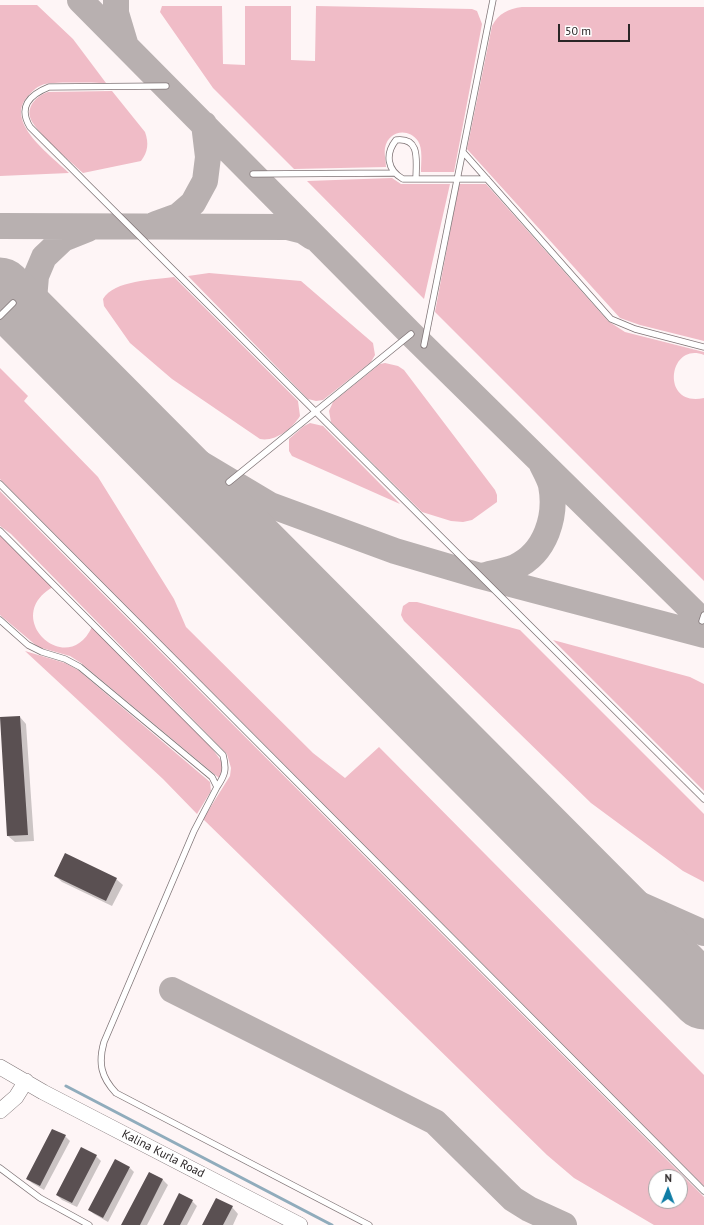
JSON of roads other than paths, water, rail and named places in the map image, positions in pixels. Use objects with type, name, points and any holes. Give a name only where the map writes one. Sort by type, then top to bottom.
[{"type":"street","name":"Kalina Kurla Road","points":[[0,1067],[300,1225]]},
{"type":"street","points":[[0,1111],[16,1097],[26,1082]]},
{"type":"lane","points":[[424,345],[493,0]]},
{"type":"lane","points":[[166,86],[49,87],[36,92],[24,109],[25,118],[30,127],[704,799]]},
{"type":"lane","points":[[394,174],[389,164],[390,148],[396,140],[404,139],[410,142],[416,152],[416,179]]},
{"type":"lane","points":[[463,152],[611,318],[635,330],[704,348]]},
{"type":"lane","points":[[253,174],[394,174],[403,179],[487,179]]},
{"type":"lane","points":[[0,316],[13,302]]},
{"type":"lane","points":[[230,482],[411,334]]},
{"type":"lane","points":[[0,484],[704,1191]]},
{"type":"lane","points":[[0,531],[223,756],[226,765],[226,774],[217,787],[194,831],[104,1042],[100,1055],[101,1069],[107,1082],[116,1093],[369,1225]]},
{"type":"lane","points":[[0,620],[28,646],[65,659],[80,667],[212,777],[217,787]]},
{"type":"lane","points":[[0,1168],[40,1198],[89,1225]]},
{"type":"waterway","points":[[66,1086],[332,1225]]}]
